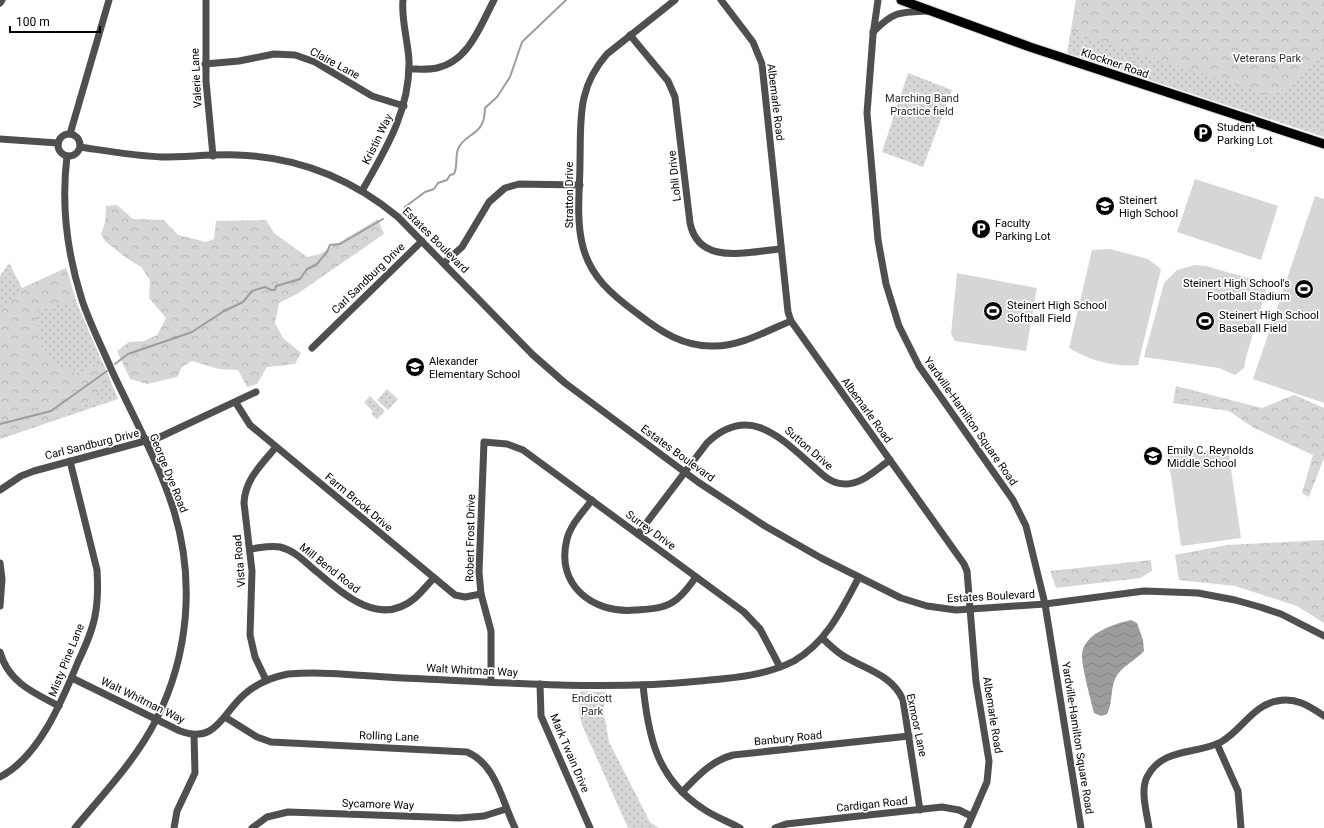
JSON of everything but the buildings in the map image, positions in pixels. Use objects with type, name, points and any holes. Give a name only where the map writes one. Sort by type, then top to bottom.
[{"type":"main road","name":"Klockner Road","points":[[900,0],[1052,55],[1324,144]]},
{"type":"street","points":[[70,134],[109,0]]},
{"type":"street","name":"Valerie Lane","points":[[206,0],[205,64],[213,156]]},
{"type":"street","name":"Kristin Way","points":[[362,191],[389,144],[404,106],[409,69],[403,0]]},
{"type":"street","points":[[409,69],[437,68],[455,60],[469,46],[494,0]]},
{"type":"street","name":"Stratton Drive","points":[[675,0],[630,35],[600,62],[583,95],[581,106],[580,230],[585,255],[596,277],[612,295],[661,332],[688,343],[701,346],[724,346],[738,343],[791,321]]},
{"type":"street","name":"Albemarle Road","points":[[721,0],[753,42],[762,64],[788,312],[791,321],[964,564],[968,577],[976,682],[989,761],[987,782],[967,828]]},
{"type":"street","name":"Yardville-Hamilton Square Road","points":[[878,0],[873,32],[867,97],[867,118],[878,240],[884,277],[899,326],[919,366],[1019,511],[1031,541],[1045,604],[1081,828]]},
{"type":"street","points":[[873,32],[892,15],[906,12],[931,11]]},
{"type":"street","name":"Lohli Drive","points":[[630,35],[668,81],[675,97],[690,223],[694,236],[704,247],[716,253],[781,249]]},
{"type":"street","name":"Claire Lane","points":[[205,64],[239,61],[274,54],[295,55],[315,62],[372,96],[404,106]]},
{"type":"street","points":[[70,134],[78,138],[80,147],[77,154],[67,156],[60,151],[58,142],[61,137],[70,134]]},
{"type":"street","points":[[0,139],[58,142]]},
{"type":"street","name":"Estates Boulevard","points":[[80,147],[142,156],[253,156],[292,162],[325,172],[362,191],[398,218],[549,370],[685,472],[765,526],[859,576],[913,602],[941,609],[970,610],[1045,604],[1144,591],[1198,593],[1235,600],[1281,614],[1324,636]]},
{"type":"street","name":"George Dye Road","points":[[67,156],[64,193],[65,218],[75,277],[89,317],[174,510],[183,548],[187,586],[185,624],[178,662],[166,698],[156,719],[130,761],[75,828]]},
{"type":"street","points":[[444,263],[462,247],[490,202],[505,188],[519,184],[580,185]]},
{"type":"street","name":"Carl Sandburg Drive","points":[[312,348],[422,241]]},
{"type":"street","name":"Carl Sandburg Drive","points":[[0,490],[28,474],[70,461],[145,442],[173,432],[236,403],[256,392]]},
{"type":"street","name":"Farm Brook Drive","points":[[236,403],[250,425],[455,595],[465,597],[481,594]]},
{"type":"street","name":"Sutton Drive","points":[[638,534],[713,437],[728,429],[747,425],[763,428],[779,436],[827,479],[839,484],[846,485],[859,481],[890,460]]},
{"type":"street","name":"Surrey Drive","points":[[484,442],[507,444],[523,450],[753,620],[767,638],[780,667]]},
{"type":"street","name":"Robert Frost Drive","points":[[484,442],[479,572],[481,594],[491,631],[491,682]]},
{"type":"street","name":"Vista Road","points":[[266,680],[251,646],[250,635],[253,590],[244,494],[250,479],[276,447]]},
{"type":"street","name":"Misty Pine Lane","points":[[0,777],[15,767],[26,754],[38,739],[59,706],[91,632],[97,601],[98,586],[95,557],[70,461]]},
{"type":"street","points":[[592,500],[570,531],[566,549],[566,559],[570,577],[578,590],[588,600],[613,610],[658,608],[666,606],[680,597],[696,577]]},
{"type":"street","name":"Mill Bend Road","points":[[250,549],[273,546],[288,550],[354,602],[371,608],[390,608],[407,603],[415,598],[434,578]]},
{"type":"street","points":[[0,563],[2,579],[0,606]]},
{"type":"street","name":"Walt Whitman Way","points":[[72,678],[180,731],[194,734],[212,730],[246,693],[266,680],[288,674],[301,673],[540,684],[643,685],[723,679],[759,674],[780,667],[804,654],[822,638],[838,618],[859,576]]},
{"type":"street","name":"Exmoor Lane","points":[[822,638],[846,658],[884,677],[895,686],[903,700],[920,810]]},
{"type":"street","points":[[0,652],[5,665],[17,681],[24,687],[59,706]]},
{"type":"street","name":"Mark Twain Drive","points":[[540,684],[541,716],[590,828]]},
{"type":"street","points":[[643,685],[646,720],[652,745],[664,768],[682,792],[702,808],[740,828]]},
{"type":"street","points":[[1149,828],[1144,790],[1147,777],[1170,755],[1208,748],[1223,741],[1261,707],[1275,701],[1296,701],[1312,708],[1324,716]]},
{"type":"street","name":"Rolling Lane","points":[[225,717],[257,737],[271,742],[467,752],[480,759],[490,771],[515,828]]},
{"type":"street","points":[[174,828],[177,811],[195,773],[194,734]]},
{"type":"street","name":"Banbury Road","points":[[682,792],[707,767],[719,760],[733,755],[909,736]]},
{"type":"street","points":[[1216,744],[1238,791],[1241,828]]},
{"type":"street","name":"Cardigan Road","points":[[775,828],[786,824],[950,808],[971,816]]},
{"type":"street","name":"Sycamore Way","points":[[252,828],[267,817],[288,812],[459,818],[484,816],[506,809]]},
{"type":"green space","name":"Veterans Park","points":[[1076,0],[1324,0],[1324,137],[1067,53]]},
{"type":"green space","name":"Veterans Park","points":[[1076,0],[1324,0],[1324,45],[1320,58],[1289,88],[1269,95],[1071,32]]},
{"type":"green space","name":"Marching Band Practice field","points":[[908,73],[952,90],[923,167],[882,152]]},
{"type":"green space","points":[[1195,179],[1278,206],[1261,260],[1177,232]]},
{"type":"green space","name":"Steinert High School's Football Stadium","points":[[1315,196],[1324,199],[1324,403],[1253,379]]},
{"type":"green space","points":[[117,205],[133,219],[164,220],[178,235],[206,242],[214,239],[216,221],[266,220],[274,233],[307,257],[320,254],[378,219],[384,234],[297,294],[279,303],[275,323],[283,338],[301,353],[295,364],[267,367],[257,384],[247,387],[238,370],[219,369],[192,361],[182,367],[177,377],[147,384],[130,379],[117,351],[129,342],[144,341],[157,335],[166,318],[149,298],[150,280],[141,267],[125,257],[105,241],[101,234],[105,223],[106,206]]},
{"type":"green space","points":[[1110,249],[1148,259],[1161,269],[1138,365],[1119,365],[1102,362],[1094,360],[1069,348],[1092,250]]},
{"type":"green space","points":[[9,263],[22,288],[66,268],[76,301],[118,399],[0,439],[0,276]]},
{"type":"green space","name":"Steinert High School Baseball Field","points":[[1195,265],[1206,266],[1268,284],[1244,368],[1235,375],[1219,368],[1144,357],[1164,283],[1177,270]]},
{"type":"green space","points":[[66,268],[76,301],[36,310],[39,338],[53,364],[80,375],[102,361],[110,379],[91,402],[46,423],[0,439],[0,311],[19,290]]},
{"type":"green space","name":"Steinert High School Softball Field","points":[[957,273],[1037,288],[1026,351],[955,341],[951,334]]},
{"type":"green space","points":[[1176,386],[1262,408],[1294,395],[1324,408],[1324,458],[1309,497],[1302,493],[1313,455],[1254,428],[1229,411],[1173,403]]},
{"type":"green space","points":[[387,389],[398,399],[388,410],[377,400]]},
{"type":"green space","points":[[370,396],[385,411],[377,419],[371,414],[373,412],[364,402]]},
{"type":"green space","points":[[1228,448],[1241,538],[1181,546],[1168,455]]},
{"type":"green space","points":[[1324,540],[1324,623],[1297,606],[1235,586],[1179,580],[1175,555],[1227,545]]},
{"type":"green space","points":[[1151,560],[1152,571],[1140,578],[1056,588],[1050,571]]},
{"type":"green space","name":"Endicott Park","points":[[580,691],[605,692],[604,713],[609,742],[650,822],[659,828],[628,828],[582,725],[579,713]]},
{"type":"water","points":[[1131,620],[1137,623],[1143,640],[1144,651],[1125,667],[1116,677],[1109,710],[1107,714],[1101,716],[1094,713],[1082,659],[1084,647],[1088,640],[1094,635],[1116,624]]},
{"type":"waterway","points":[[405,207],[425,192],[434,189],[438,183],[447,180],[450,175],[454,174],[458,149],[461,144],[482,124],[485,108],[497,97],[510,77],[522,42],[566,0]]},
{"type":"waterway","points":[[115,364],[128,354],[192,332],[224,311],[243,302],[252,291],[265,287],[275,290],[276,286],[300,279],[307,269],[316,265],[327,252],[330,245],[340,244],[383,219]]},
{"type":"waterway","points":[[0,424],[51,411],[107,371]]},
{"type":"place","name":"Student Parking Lot","points":[[1203,133]]},
{"type":"place","name":"Steinert High School","points":[[1105,206]]},
{"type":"place","name":"Faculty Parking Lot","points":[[981,229]]},
{"type":"place","name":"Steinert High School's Football Stadium","points":[[1304,289]]},
{"type":"place","name":"Steinert High School Softball Field","points":[[993,311]]},
{"type":"place","name":"Steinert High School Baseball Field","points":[[1205,321]]},
{"type":"place","name":"Alexander Elementary School","points":[[415,367]]},
{"type":"place","name":"Emily C. Reynolds Middle School","points":[[1153,456]]}]
